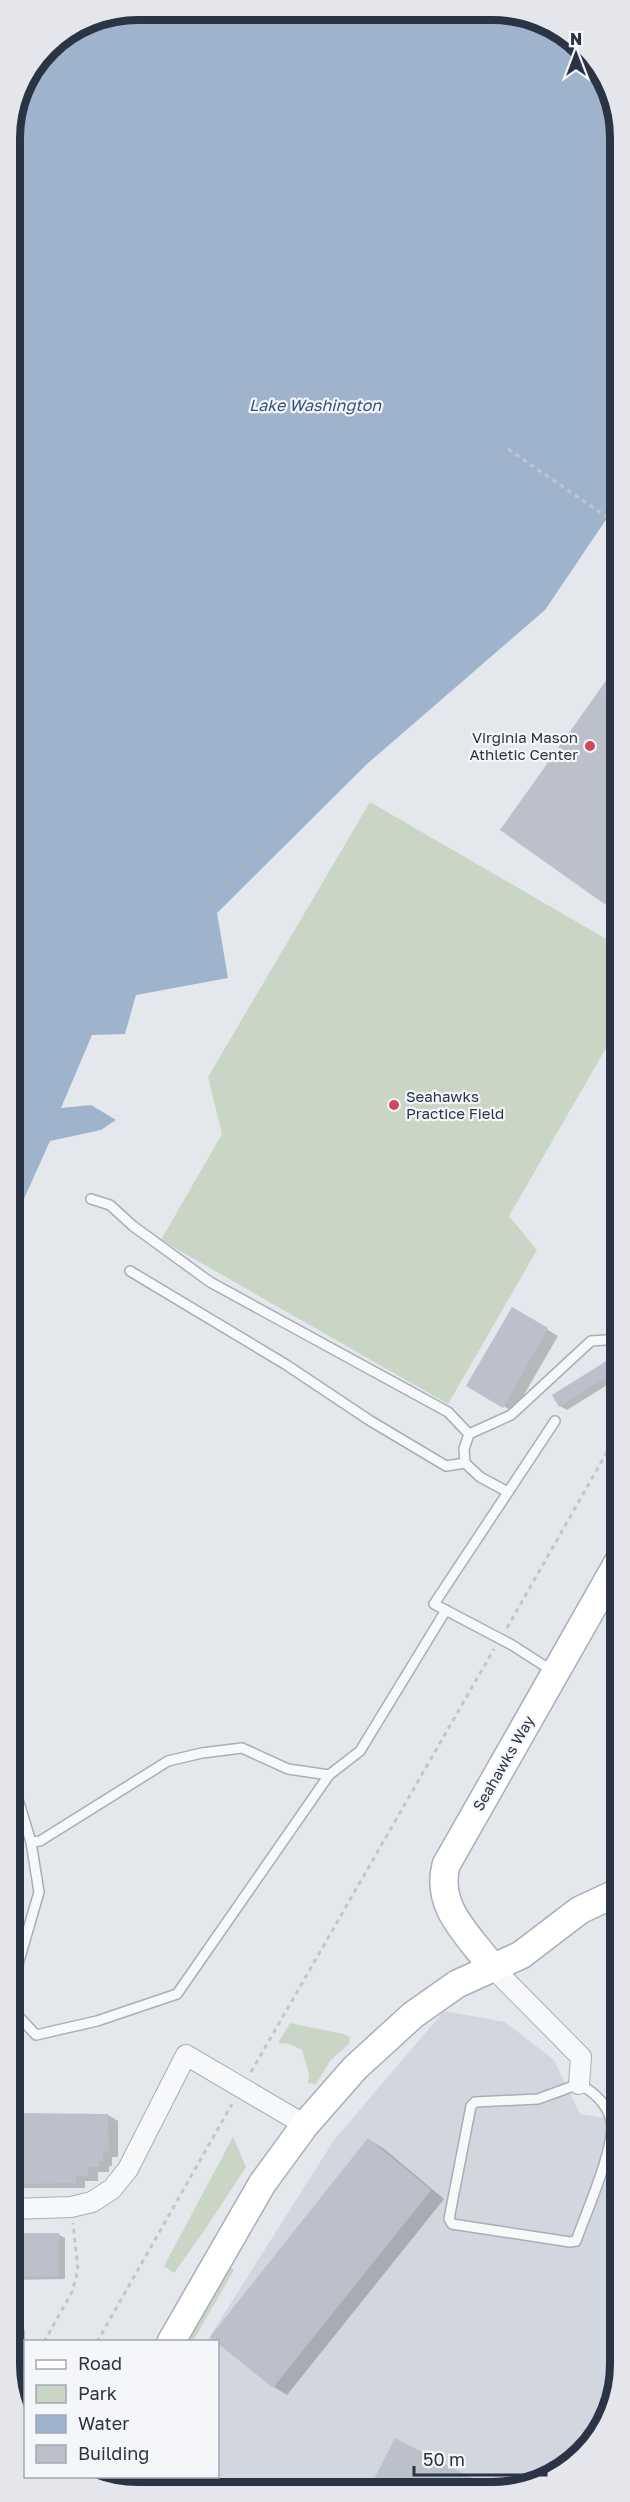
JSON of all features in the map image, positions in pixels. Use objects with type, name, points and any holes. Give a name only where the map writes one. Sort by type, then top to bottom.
[{"type":"street","name":"Seahawks Way","points":[[492,1967],[450,1912],[443,1892],[442,1880],[453,1851],[610,1577]]},
{"type":"street","points":[[172,2340],[262,2184],[305,2125],[355,2068],[413,2015],[457,1984],[521,1955],[580,1910],[610,1896]]},
{"type":"street","points":[[492,1967],[580,2057],[579,2084]]},
{"type":"street","points":[[20,2210],[71,2207],[92,2202],[112,2189],[128,2169],[186,2055],[305,2125]]},
{"type":"lane","points":[[92,1199],[110,1205],[133,1226],[210,1282],[447,1412],[469,1434]]},
{"type":"lane","points":[[130,1271],[285,1364],[369,1420],[446,1466],[465,1463]]},
{"type":"lane","points":[[508,1492],[480,1477],[465,1463],[464,1449],[469,1434],[511,1415],[591,1341],[610,1340]]},
{"type":"lane","points":[[555,1421],[434,1604],[512,1645],[555,1673]]},
{"type":"lane","points":[[20,2018],[36,2035],[97,2021],[177,1994],[329,1775],[360,1751],[446,1610]]},
{"type":"lane","points":[[31,1842],[40,1841],[168,1761],[202,1753],[242,1748],[288,1769],[329,1775]]},
{"type":"lane","points":[[20,1806],[31,1842],[39,1892],[20,1958]]},
{"type":"lane","points":[[610,2119],[598,2094],[579,2084],[538,2099],[475,2102],[471,2106],[450,2219],[452,2224],[570,2242],[576,2241],[608,2152],[610,2131]]},
{"type":"path","points":[[508,449],[610,519]]},
{"type":"path","points":[[506,1629],[610,1447]]},
{"type":"path","points":[[250,2074],[495,1648]]},
{"type":"path","points":[[98,2340],[235,2100]]},
{"type":"path","points":[[45,2340],[72,2292],[78,2270],[71,2207]]},
{"type":"shaded area","points":[[444,2011],[505,2022],[554,2060],[580,2114],[610,2118],[610,2372],[608,2387],[602,2410],[591,2430],[558,2463],[538,2474],[492,2482],[217,2482],[203,2478],[219,2478],[219,2340],[208,2340],[334,2140]]},
{"type":"green space","name":"Seahawks Practice Field","points":[[370,802],[610,941],[610,1041],[509,1216],[537,1250],[448,1404],[161,1240],[222,1134],[208,1077]]},
{"type":"green space","points":[[290,2023],[350,2037],[349,2044],[330,2061],[316,2084],[308,2083],[309,2074],[302,2050],[290,2044],[278,2043]]},
{"type":"green space","points":[[233,2137],[246,2167],[174,2273],[164,2266]]},
{"type":"green space","points":[[231,2268],[234,2270],[194,2340],[186,2340]]},
{"type":"green space","points":[[108,2478],[203,2478],[217,2482],[130,2482]]},
{"type":"water","name":"Lake Washington","points":[[130,20],[500,20],[538,28],[558,39],[591,72],[602,92],[609,122],[610,514],[545,610],[367,764],[217,913],[228,978],[136,995],[125,1034],[92,1035],[61,1108],[91,1105],[116,1120],[101,1130],[50,1141],[20,1208],[20,130],[28,92],[39,72],[54,54],[72,39],[92,28]]},
{"type":"building","name":"Virginia Mason Athletic Center","points":[[610,675],[610,908],[500,830]]},
{"type":"building","points":[[512,1307],[548,1328],[503,1408],[466,1386]]},
{"type":"building","points":[[608,1360],[610,1375],[559,1407],[552,1395]]},
{"type":"building","points":[[20,2113],[108,2114],[109,2152],[103,2152],[103,2161],[99,2161],[99,2167],[88,2167],[88,2176],[76,2176],[76,2183],[20,2184]]},
{"type":"building","points":[[368,2138],[431,2190],[273,2388],[219,2344],[219,2340],[210,2337]]},
{"type":"building","points":[[20,2233],[59,2233],[58,2276],[20,2277]]},
{"type":"building","points":[[395,2438],[480,2482],[375,2482],[373,2481]]},
{"type":"place","name":"Virginia Mason Athletic Center","points":[[590,746]]},
{"type":"place","name":"Seahawks Practice Field","points":[[394,1105]]}]
